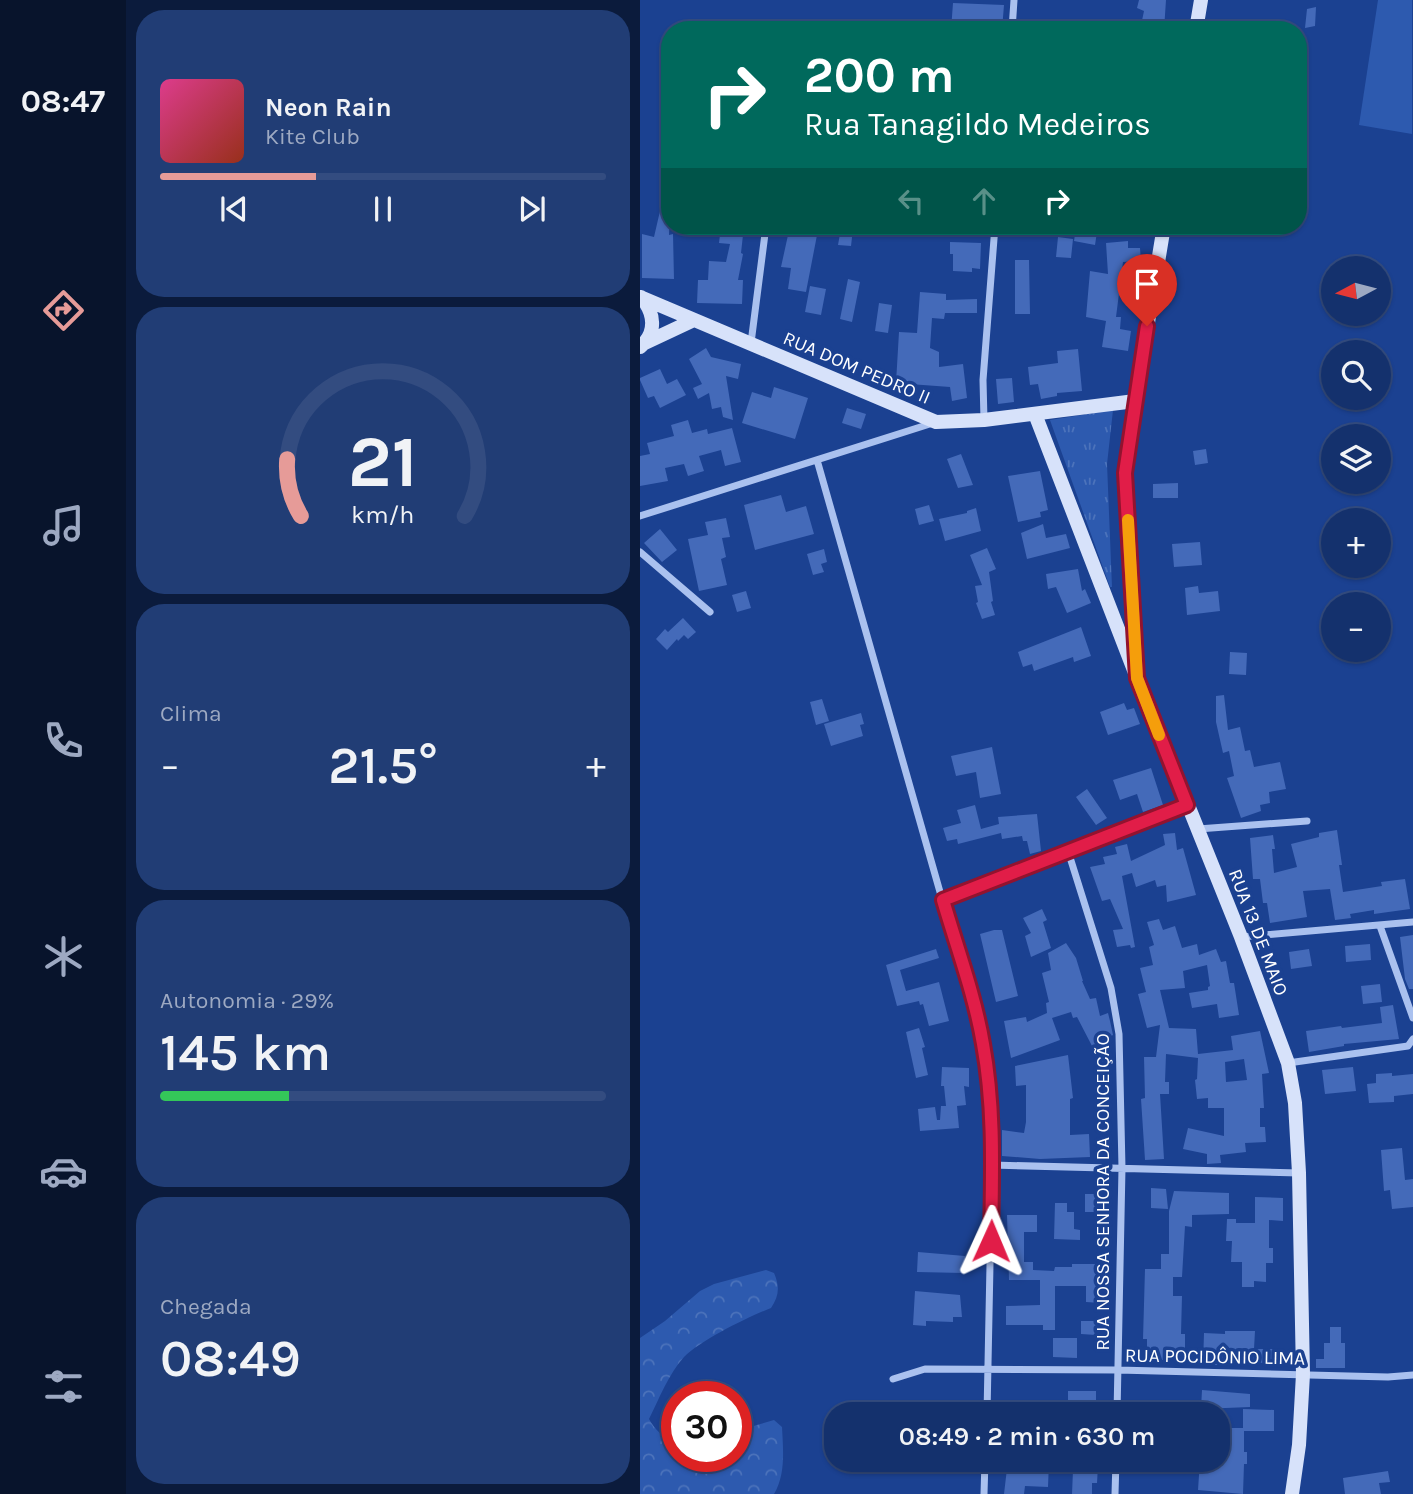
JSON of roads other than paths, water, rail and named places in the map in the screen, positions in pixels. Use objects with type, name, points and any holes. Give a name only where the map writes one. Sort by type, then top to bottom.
[{"type":"main road","points":[[1198,21],[1201,0]]},
{"type":"main road","points":[[1137,678],[1125,473],[1163,235]]},
{"type":"main road","name":"RUA DOM PEDRO II","points":[[641,297],[936,422],[984,420],[1135,401]]},
{"type":"main road","name":"RUA DOM PEDRO II","points":[[641,297],[652,314],[650,334],[643,345]]},
{"type":"main road","name":"RUA DOM PEDRO II","points":[[643,345],[694,320]]},
{"type":"main road","name":"RUA 13 DE MAIO","points":[[1035,414],[1288,1063],[1299,1173],[1303,1374],[1299,1445],[1292,1494]]},
{"type":"street","points":[[1013,21],[1014,0]]},
{"type":"street","points":[[751,343],[765,235]]},
{"type":"street","points":[[984,420],[983,380],[994,235]]},
{"type":"street","points":[[640,516],[936,422]]},
{"type":"street","points":[[817,460],[983,1043],[989,1085],[992,1165],[988,1402]]},
{"type":"street","points":[[640,552],[710,612]]},
{"type":"street","points":[[943,900],[1187,805]]},
{"type":"street","points":[[1198,829],[1307,821]]},
{"type":"street","name":"RUA NOSSA SENHORA DA CONCEIÇÃO","points":[[1068,851],[1111,988],[1119,1034],[1122,1168],[1117,1402]]},
{"type":"street","points":[[1241,937],[1412,922]]},
{"type":"street","points":[[1380,926],[1412,1018]]},
{"type":"street","points":[[1288,1063],[1408,1046],[1412,1039]]},
{"type":"street","points":[[992,1165],[1299,1173]]},
{"type":"street","name":"RUA POCIDÔNIO LIMA","points":[[893,1379],[925,1369],[1118,1370],[1388,1377],[1412,1375]]},
{"type":"street","points":[[984,1494],[985,1472]]},
{"type":"street","points":[[1115,1494],[1116,1472]]}]
